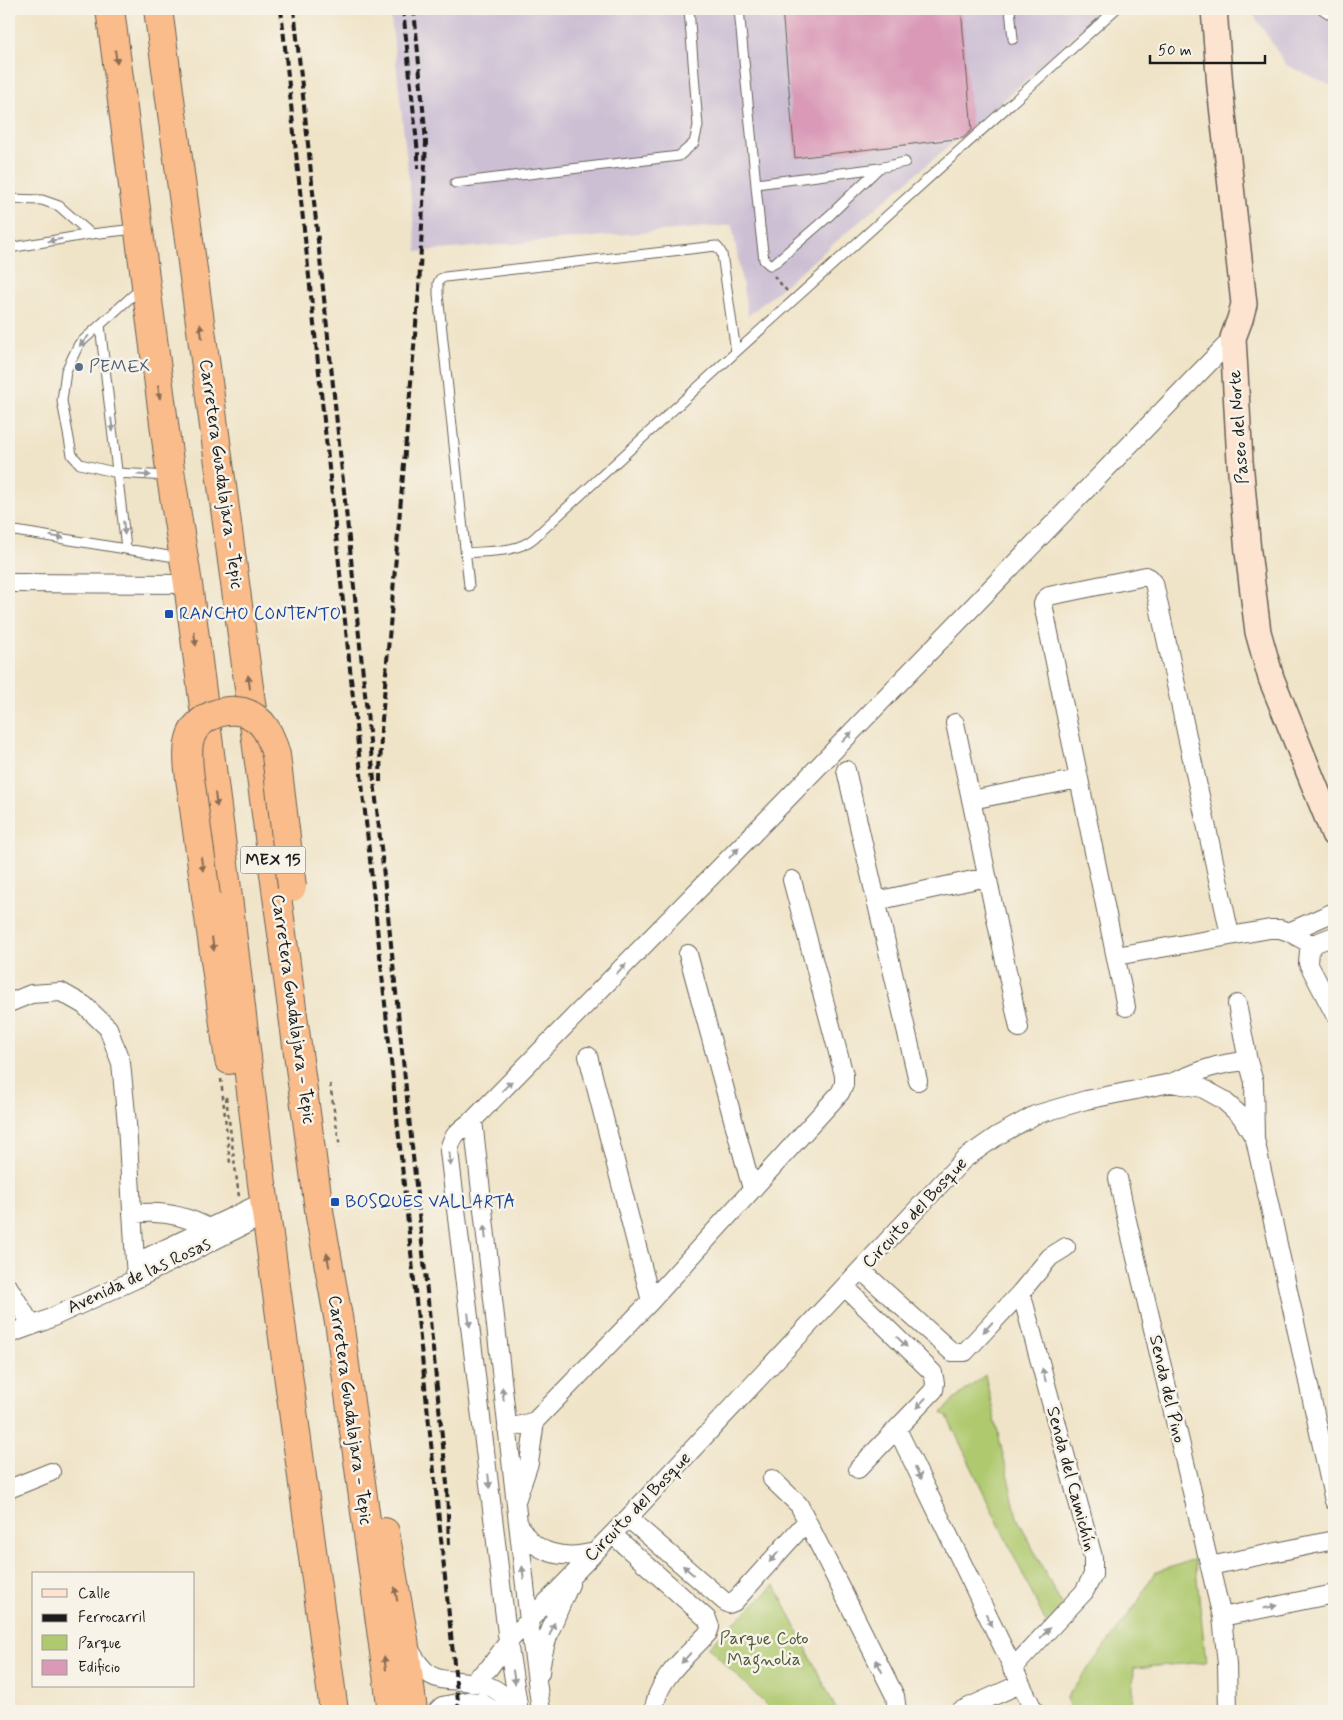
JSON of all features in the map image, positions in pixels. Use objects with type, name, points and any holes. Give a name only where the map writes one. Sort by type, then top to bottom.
[{"type":"highway","name":"MEX 15","points":[[110,9],[145,284],[221,839],[265,1200],[334,1711]]},
{"type":"highway","name":"Carretera Guadalajara - Tepic","points":[[158,9],[320,1217],[340,1328],[392,1711]]},
{"type":"highway","points":[[265,1200],[242,1152],[189,768],[189,742],[197,726],[210,716],[228,710],[244,713],[255,718],[263,725],[270,735],[276,755],[318,1102],[319,1132],[314,1168]]},
{"type":"highway","points":[[340,1328],[368,1434],[404,1639],[413,1711]]},
{"type":"street","name":"Paseo del Norte","points":[[1214,9],[1220,87],[1244,304],[1233,338],[1240,461],[1248,552],[1258,632],[1271,678],[1334,834]]},
{"type":"street","points":[[518,1711],[449,1151],[450,1141],[454,1135],[473,1120],[785,801],[1233,338]]},
{"type":"street","points":[[9,583],[185,571]]},
{"type":"street","points":[[1126,1007],[1043,604],[1049,596],[1146,576],[1154,583],[1230,935]]},
{"type":"street","points":[[955,722],[1019,1028]]},
{"type":"street","points":[[846,770],[918,1081]]},
{"type":"street","points":[[971,800],[1079,779]]},
{"type":"street","points":[[876,901],[987,877]]},
{"type":"street","points":[[507,1430],[535,1421],[651,1301],[840,1094],[844,1085],[844,1075],[792,880]]},
{"type":"street","points":[[1289,932],[1334,912]]},
{"type":"street","points":[[1116,956],[1270,929],[1280,929],[1309,943],[1316,944]]},
{"type":"street","points":[[1334,936],[1316,944],[1309,951],[1308,963],[1334,1013]]},
{"type":"street","points":[[688,954],[752,1189]]},
{"type":"street","points":[[9,1003],[31,994],[61,992],[84,1004],[108,1028],[121,1063],[127,1124],[136,1271],[209,1228],[265,1200]]},
{"type":"street","points":[[1237,1004],[1254,1082],[1255,1139]]},
{"type":"street","points":[[588,1056],[651,1301]]},
{"type":"street","points":[[1171,1083],[1210,1066],[1248,1061]]},
{"type":"street","name":"Circuito del Bosque","points":[[471,1683],[489,1668],[508,1642],[613,1535],[964,1159],[997,1136],[1036,1116],[1077,1103],[1171,1083],[1202,1088],[1222,1098],[1241,1116],[1255,1139],[1334,1501]]},
{"type":"street","points":[[473,1120],[528,1621],[541,1711]]},
{"type":"street","name":"Senda del Pino","points":[[1118,1178],[1222,1617],[1227,1664],[1228,1711]]},
{"type":"street","name":"Avenida de las Rosas","points":[[9,1334],[32,1326],[136,1271],[240,1228],[265,1200]]},
{"type":"street","points":[[132,1214],[144,1212],[178,1215],[194,1219],[209,1228]]},
{"type":"street","points":[[240,1228],[258,1236],[272,1246]]},
{"type":"street","points":[[861,1270],[952,1352],[958,1353],[965,1352],[1021,1292],[1050,1257],[1066,1247]]},
{"type":"street","points":[[844,1287],[933,1374],[935,1383],[934,1390],[858,1469]]},
{"type":"street","points":[[9,1288],[32,1326]]},
{"type":"street","name":"Senda del Camichín","points":[[960,1711],[1016,1676],[1084,1592],[1093,1575],[1093,1557],[1021,1292]]},
{"type":"street","points":[[535,1421],[529,1463],[516,1511],[524,1534],[535,1544],[549,1552],[564,1556],[580,1556],[595,1552]]},
{"type":"street","points":[[897,1429],[1034,1711]]},
{"type":"street","points":[[9,1490],[51,1472]]},
{"type":"street","points":[[772,1479],[799,1505],[895,1696],[897,1711]]},
{"type":"street","points":[[628,1518],[724,1602],[729,1604],[734,1602],[807,1521]]},
{"type":"street","points":[[613,1535],[707,1619],[710,1627],[708,1634],[664,1680],[654,1706],[654,1711]]},
{"type":"street","points":[[1210,1566],[1334,1540]]},
{"type":"street","points":[[538,1693],[540,1666],[549,1635],[574,1574]]},
{"type":"street","points":[[1222,1617],[1334,1594]]},
{"type":"street","points":[[404,1639],[416,1661],[423,1670],[433,1677],[442,1680],[484,1685],[500,1692],[518,1711]]},
{"type":"street","points":[[436,1711],[442,1706],[467,1701],[480,1702],[496,1711]]},
{"type":"lane","points":[[455,183],[679,156],[694,143],[698,126],[689,9]]},
{"type":"lane","points":[[738,9],[764,260],[770,265],[777,261],[830,215],[879,168]]},
{"type":"lane","points":[[1010,9],[1013,39]]},
{"type":"lane","points":[[466,553],[514,548],[527,544],[736,352],[1116,9]]},
{"type":"lane","points":[[1322,9],[1334,17]]},
{"type":"lane","points":[[756,184],[879,168],[905,162]]},
{"type":"lane","points":[[9,200],[42,200],[59,206],[90,234]]},
{"type":"lane","points":[[9,248],[138,228]]},
{"type":"lane","points":[[470,586],[439,302],[438,283],[440,279],[716,246],[722,254],[736,352]]},
{"type":"lane","points":[[145,284],[80,344],[66,371],[62,401],[72,455],[80,464],[118,473],[171,476]]},
{"type":"lane","points":[[100,324],[126,548]]},
{"type":"lane","points":[[9,530],[126,548],[185,571]]},
{"type":"path","points":[[770,265],[774,275],[794,300]]},
{"type":"path","points":[[786,291],[792,286]]},
{"type":"path","points":[[330,1084],[340,1148]]},
{"type":"path","points":[[226,1097],[234,1162]]},
{"type":"path","points":[[1111,1711],[1112,1706]]},
{"type":"shaded area","points":[[390,9],[1104,9],[1008,96],[748,316],[732,225],[417,252]]},
{"type":"shaded area","points":[[1250,9],[1334,9],[1334,87],[1286,65]]},
{"type":"green space","points":[[985,1375],[1017,1517],[1062,1606],[1047,1625],[947,1416],[942,1413],[951,1402]]},
{"type":"green space","points":[[1195,1559],[1206,1662],[1134,1668],[1132,1711],[1070,1711],[1067,1697],[1138,1602],[1154,1573]]},
{"type":"green space","name":"Parque Coto Magnolia","points":[[775,1585],[837,1711],[772,1711],[708,1647]]},
{"type":"building","points":[[782,9],[961,9],[972,130],[963,138],[795,158]]},
{"type":"railway","points":[[281,9],[459,1711]]},
{"type":"railway","points":[[294,9],[447,1484],[449,1547]]},
{"type":"railway","points":[[403,9],[418,169]]},
{"type":"railway","points":[[380,782],[381,731],[419,289],[426,142],[414,9]]},
{"type":"place","name":"PEMEX","points":[[79,367]]},
{"type":"place","name":"RANCHO CONTENTO","points":[[169,614]]},
{"type":"place","name":"BOSQUES VALLARTA","points":[[335,1202]]}]
